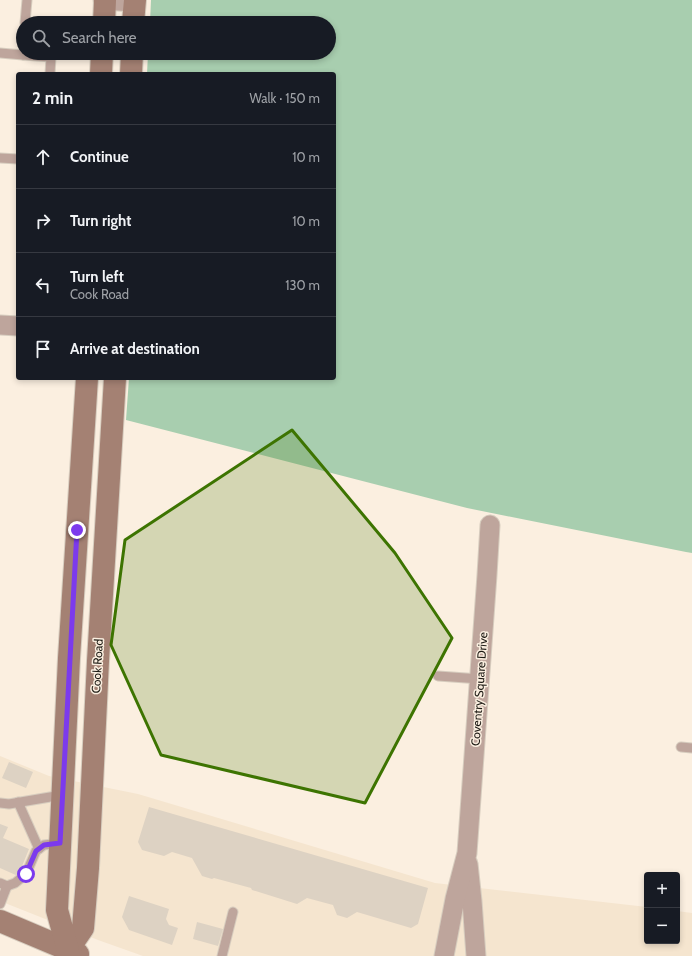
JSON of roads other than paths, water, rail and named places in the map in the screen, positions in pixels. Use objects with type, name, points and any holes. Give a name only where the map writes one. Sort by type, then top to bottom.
[{"type":"street","points":[[104,16],[104,0],[134,8]]},
{"type":"street","points":[[101,72],[102,60]]},
{"type":"street","points":[[131,72],[132,60]]},
{"type":"street","points":[[0,325],[16,326]]},
{"type":"street","points":[[73,954],[57,910],[69,658],[87,380]]},
{"type":"street","name":"Cook Road","points":[[73,954],[83,928],[87,876],[115,380]]},
{"type":"street","name":"Coventry Square Drive","points":[[476,956],[467,853],[490,525]]},
{"type":"street","name":"Coventry Square Drive","points":[[444,956],[454,899],[467,853]]},
{"type":"street","points":[[0,921],[73,954]]},
{"type":"lane","points":[[26,16],[27,0]]},
{"type":"lane","points":[[0,53],[16,53]]},
{"type":"lane","points":[[50,72],[51,60]]},
{"type":"lane","points":[[0,158],[16,159]]},
{"type":"lane","points":[[438,676],[480,679]]},
{"type":"lane","points":[[681,747],[692,748]]},
{"type":"lane","points":[[0,803],[8,804],[62,795]]},
{"type":"lane","points":[[18,802],[39,849]]},
{"type":"lane","points":[[0,904],[4,884],[15,883],[26,874],[36,851],[44,845],[60,843]]},
{"type":"lane","points":[[222,956],[233,912]]}]
